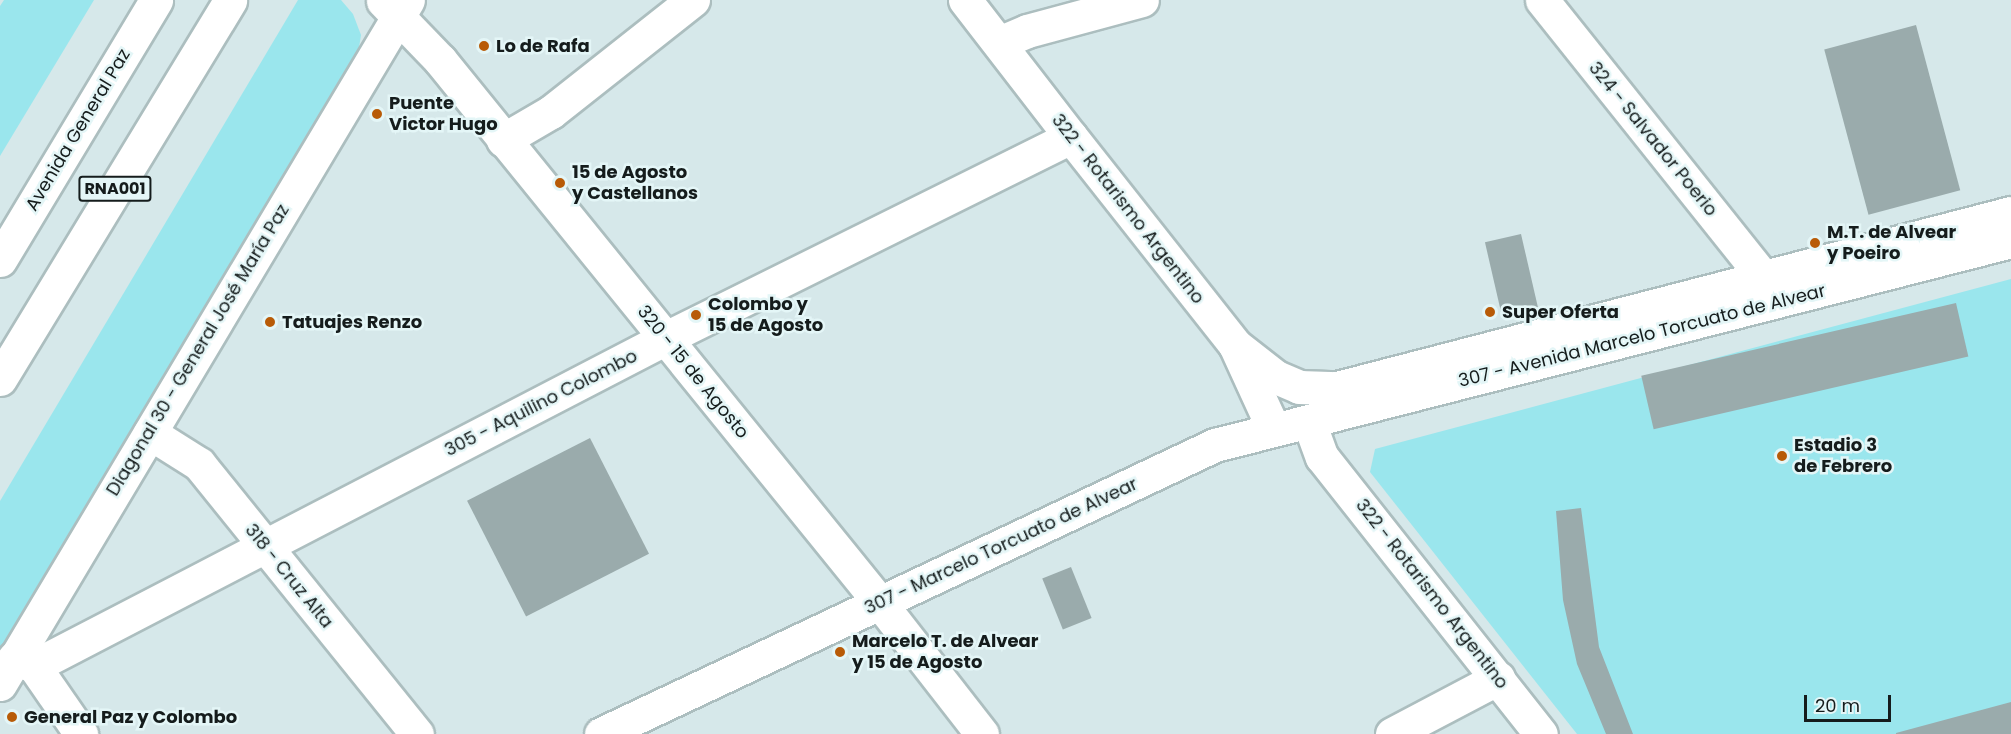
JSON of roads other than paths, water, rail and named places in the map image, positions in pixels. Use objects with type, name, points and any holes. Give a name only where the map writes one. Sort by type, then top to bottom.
[{"type":"main road","name":"Avenida General Paz","points":[[0,260],[156,0]]},
{"type":"main road","name":"RNA001","points":[[0,379],[230,0]]},
{"type":"main road","points":[[503,140],[551,112],[693,0]]},
{"type":"main road","name":"322 - Rotarismo Argentino","points":[[965,0],[1235,345],[1273,429]]},
{"type":"main road","points":[[999,43],[1027,31],[1142,0]]},
{"type":"main road","name":"324 - Salvador Poerio","points":[[1542,0],[1764,278]]},
{"type":"main road","name":"320 - 15 de Agosto","points":[[396,6],[880,603],[982,734]]},
{"type":"main road","name":"Diagonal 30 - General José María Paz","points":[[16,669],[396,6]]},
{"type":"main road","name":"305 - Aquilino Colombo","points":[[16,669],[265,546],[666,338],[1071,137]]},
{"type":"main road","name":"307 - Avenida Marcelo Torcuato de Alvear","points":[[1235,345],[1276,377],[1299,387],[1337,388],[2011,213]]},
{"type":"main road","name":"307 - Avenida Marcelo Torcuato de Alvear","points":[[1273,429],[1309,422],[2011,241]]},
{"type":"main road","name":"322 - Rotarismo Argentino","points":[[1309,422],[1323,457],[1541,734]]},
{"type":"main road","name":"307 - Marcelo Torcuato de Alvear","points":[[601,734],[1215,445],[1273,429]]},
{"type":"main road","name":"318 - Cruz Alta","points":[[150,433],[199,464],[417,734]]},
{"type":"main road","points":[[16,669],[81,734]]},
{"type":"main road","points":[[1392,734],[1498,678]]},
{"type":"place","name":"Lo de Rafa","points":[[484,46]]},
{"type":"place","name":"Puente Victor Hugo","points":[[377,114]]},
{"type":"place","name":"15 de Agosto y Castellanos","points":[[560,183]]},
{"type":"place","name":"M.T. de Alvear y Poeiro","points":[[1815,243]]},
{"type":"place","name":"Super Oferta","points":[[1490,312]]},
{"type":"place","name":"Colombo y 15 de Agosto","points":[[696,315]]},
{"type":"place","name":"Tatuajes Renzo","points":[[270,322]]},
{"type":"place","name":"Estadio 3 de Febrero","points":[[1782,456]]},
{"type":"place","name":"Marcelo T. de Alvear y 15 de Agosto","points":[[840,652]]},
{"type":"place","name":"General Paz y Colombo","points":[[12,717]]}]
